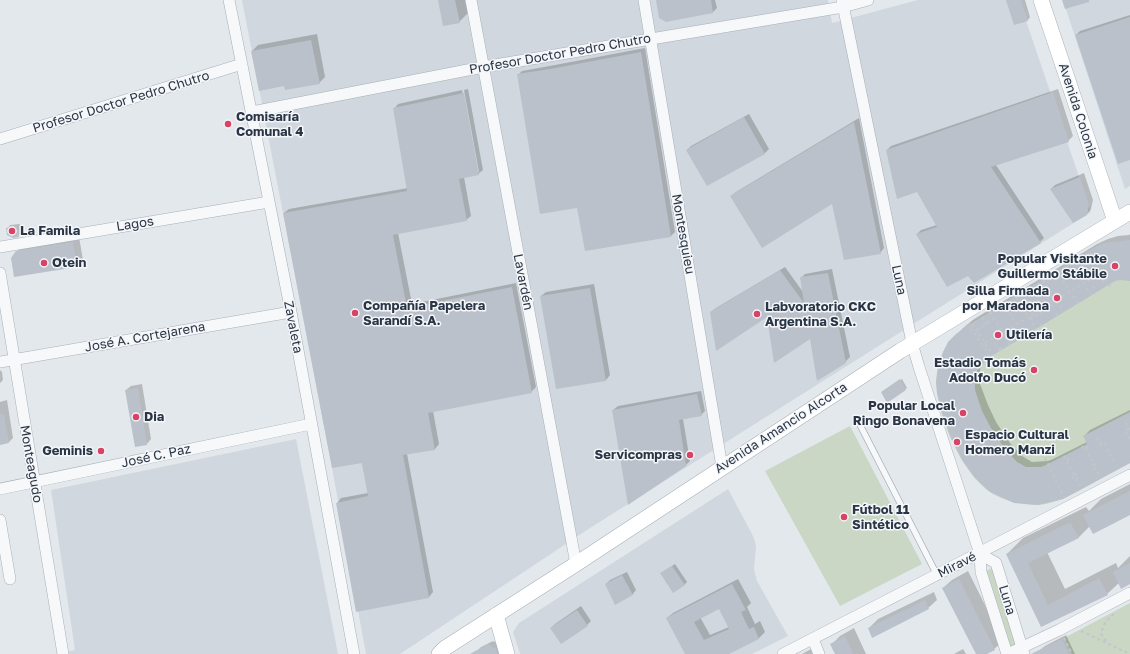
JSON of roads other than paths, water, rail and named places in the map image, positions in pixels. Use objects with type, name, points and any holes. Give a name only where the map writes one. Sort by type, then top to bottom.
[{"type":"main road","name":"Avenida Colonia","points":[[1041,0],[1115,221]]},
{"type":"main road","name":"Avenida Amancio Alcorta","points":[[440,652],[912,343],[1130,212]]},
{"type":"main road","points":[[496,615],[507,654]]},
{"type":"street","name":"Zavaleta","points":[[230,0],[291,312],[354,654]]},
{"type":"street","name":"Lavardén","points":[[471,0],[576,564]]},
{"type":"street","name":"Montesquieu","points":[[644,0],[722,467]]},
{"type":"street","name":"Profesor Doctor Pedro Chutro","points":[[252,112],[483,67],[843,3],[868,0]]},
{"type":"street","name":"Luna","points":[[843,3],[912,343],[980,554],[981,572],[1007,654]]},
{"type":"street","name":"Profesor Doctor Pedro Chutro","points":[[0,139],[242,64]]},
{"type":"street","name":"Lagos","points":[[0,247],[269,202]]},
{"type":"street","name":"Monteagudo","points":[[0,273],[63,654]]},
{"type":"street","name":"José A. Cortejarena","points":[[0,362],[291,312]]},
{"type":"street","name":"José C. Paz","points":[[0,489],[312,424]]},
{"type":"street","name":"Miravé","points":[[783,654],[813,640],[1130,476]]},
{"type":"street","points":[[0,520],[10,579]]},
{"type":"street","name":"Luna","points":[[980,554],[996,564],[1023,650]]},
{"type":"street","points":[[1007,654],[1023,650],[1130,593]]},
{"type":"street","points":[[813,640],[819,654]]},
{"type":"lane","points":[[859,423],[937,575]]},
{"type":"place","name":"Comisaría Comunal 4","points":[[228,124]]},
{"type":"place","name":"La Famila","points":[[12,231]]},
{"type":"place","name":"Otein","points":[[44,263]]},
{"type":"place","name":"Popular Visitante Guillermo Stábile","points":[[1115,266]]},
{"type":"place","name":"Silla Firmada por Maradona","points":[[1057,298]]},
{"type":"place","name":"Compañía Papelera Sarandí S.A.","points":[[355,313]]},
{"type":"place","name":"Labvoratorio CKC Argentina S.A.","points":[[757,314]]},
{"type":"place","name":"Utilería","points":[[998,335]]},
{"type":"place","name":"Estadio Tomás Adolfo Ducó","points":[[1034,370]]},
{"type":"place","name":"Popular Local Ringo Bonavena","points":[[963,413]]},
{"type":"place","name":"Dia","points":[[136,417]]},
{"type":"place","name":"Espacio Cultural Homero Manzi","points":[[957,442]]},
{"type":"place","name":"Geminis","points":[[101,451]]},
{"type":"place","name":"Servicompras","points":[[690,455]]},
{"type":"place","name":"Fútbol 11 Sintético","points":[[844,517]]}]
